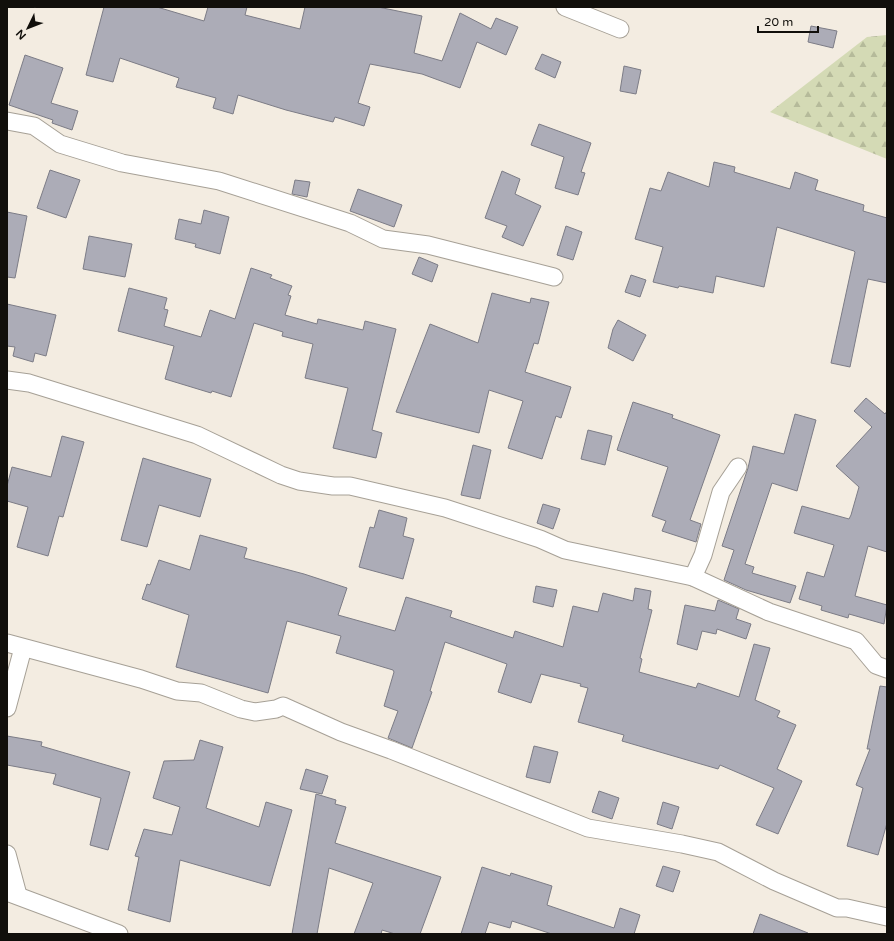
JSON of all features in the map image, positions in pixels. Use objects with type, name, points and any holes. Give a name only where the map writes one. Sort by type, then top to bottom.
[{"type":"street","points":[[565,7],[620,29]]},
{"type":"street","points":[[7,121],[34,126],[60,144],[122,162],[219,181],[350,223],[383,239],[428,245],[554,277]]},
{"type":"street","points":[[7,380],[29,384],[197,435],[281,475],[299,481],[333,486],[350,486],[445,508],[540,539],[565,550],[693,577],[769,612],[856,641],[876,665],[887,669]]},
{"type":"street","points":[[693,577],[703,555],[721,492],[738,467]]},
{"type":"street","points":[[7,643],[141,679],[177,691],[200,693],[241,709],[255,712],[276,709],[283,706],[341,732],[391,750],[588,828],[682,844],[718,852],[774,881],[837,908],[847,908],[887,917]]},
{"type":"street","points":[[7,708],[23,648]]},
{"type":"street","points":[[7,854],[12,894],[79,927],[119,934]]},
{"type":"green space","points":[[887,35],[887,159],[770,112],[867,37]]},
{"type":"building","points":[[104,7],[157,7],[204,21],[208,7],[247,7],[245,15],[300,29],[305,7],[378,7],[422,16],[414,53],[442,61],[460,13],[491,29],[496,18],[518,27],[506,55],[477,42],[460,88],[422,74],[370,64],[358,103],[370,107],[364,126],[335,117],[333,122],[286,110],[238,95],[233,114],[213,108],[216,98],[176,87],[179,78],[120,58],[113,82],[86,75]]},
{"type":"building","points":[[811,26],[837,31],[833,48],[808,42]]},
{"type":"building","points":[[542,54],[561,62],[555,78],[535,69]]},
{"type":"building","points":[[25,55],[63,68],[51,103],[78,111],[72,130],[52,123],[53,120],[9,105]]},
{"type":"building","points":[[624,66],[641,70],[636,94],[620,91]]},
{"type":"building","points":[[539,124],[591,143],[581,172],[585,173],[578,195],[555,188],[564,157],[531,145]]},
{"type":"building","points":[[714,162],[735,167],[734,172],[790,189],[795,172],[818,180],[815,190],[864,205],[863,211],[887,218],[887,283],[868,279],[850,367],[831,363],[854,251],[777,227],[764,287],[716,276],[713,293],[679,286],[678,288],[653,282],[663,247],[635,239],[650,188],[661,191],[668,172],[709,187]]},
{"type":"building","points":[[50,170],[80,180],[66,218],[37,208]]},
{"type":"building","points":[[502,171],[520,179],[515,194],[541,206],[523,246],[502,237],[507,226],[485,218]]},
{"type":"building","points":[[295,180],[310,182],[307,197],[292,194]]},
{"type":"building","points":[[358,189],[402,205],[394,227],[350,211]]},
{"type":"building","points":[[204,210],[229,217],[220,254],[195,247],[196,244],[175,239],[179,219],[201,224]]},
{"type":"building","points":[[7,212],[27,216],[15,278],[7,277]]},
{"type":"building","points":[[566,226],[582,232],[573,260],[557,255]]},
{"type":"building","points":[[89,236],[132,244],[125,277],[83,269]]},
{"type":"building","points":[[419,257],[438,265],[432,282],[412,274]]},
{"type":"building","points":[[251,268],[272,275],[270,278],[292,286],[288,295],[291,296],[285,315],[317,324],[318,319],[363,330],[365,321],[396,329],[372,430],[382,433],[376,458],[333,448],[348,388],[305,378],[313,344],[282,336],[283,332],[254,323],[231,397],[212,391],[211,393],[165,379],[174,346],[118,331],[129,288],[167,298],[164,309],[168,310],[164,326],[201,337],[210,310],[235,319]]},
{"type":"building","points":[[631,275],[646,280],[640,297],[625,292]]},
{"type":"building","points":[[492,293],[530,303],[531,298],[549,302],[538,344],[534,343],[525,372],[571,387],[561,418],[556,416],[542,459],[508,448],[523,401],[489,390],[479,433],[396,412],[430,324],[478,343]]},
{"type":"building","points":[[7,304],[56,315],[46,356],[35,353],[33,362],[13,356],[15,347],[7,346]]},
{"type":"building","points":[[618,320],[646,335],[633,361],[608,348],[613,329]]},
{"type":"building","points":[[866,398],[885,414],[887,411],[887,552],[868,546],[855,596],[887,605],[884,624],[849,614],[848,618],[821,610],[822,606],[799,599],[807,572],[824,577],[834,545],[794,533],[802,506],[849,519],[859,487],[836,466],[872,427],[854,411]]},
{"type":"building","points":[[633,402],[673,415],[672,418],[720,435],[690,520],[701,524],[696,542],[662,531],[666,521],[652,516],[668,467],[617,450]]},
{"type":"building","points":[[795,414],[816,420],[797,491],[772,483],[745,564],[754,567],[752,573],[796,586],[790,603],[746,590],[724,580],[734,550],[722,546],[748,468],[753,446],[784,454]]},
{"type":"building","points":[[588,430],[612,436],[605,465],[581,459]]},
{"type":"building","points":[[62,436],[84,442],[63,517],[59,516],[48,556],[17,547],[28,507],[7,501],[7,486],[12,467],[51,477]]},
{"type":"building","points":[[473,445],[491,450],[480,499],[461,495]]},
{"type":"building","points":[[143,458],[211,479],[200,517],[159,505],[147,547],[121,540]]},
{"type":"building","points":[[543,504],[560,509],[553,529],[537,523]]},
{"type":"building","points":[[379,510],[407,518],[403,536],[414,539],[403,579],[359,567],[370,527],[374,528]]},
{"type":"building","points":[[200,535],[247,548],[244,558],[304,574],[347,588],[338,615],[395,631],[406,597],[452,611],[450,617],[513,638],[515,631],[563,647],[573,606],[598,612],[603,593],[633,601],[635,588],[651,591],[648,609],[652,610],[640,658],[642,659],[639,672],[696,688],[698,683],[739,697],[754,644],[770,648],[755,700],[780,711],[777,717],[796,725],[777,769],[802,781],[778,834],[756,825],[774,788],[720,765],[718,769],[622,741],[624,735],[578,722],[588,688],[580,686],[581,684],[541,674],[531,703],[498,692],[507,664],[445,642],[430,691],[432,692],[412,748],[388,738],[398,711],[384,706],[394,672],[393,670],[336,653],[341,636],[287,621],[268,693],[176,667],[189,615],[142,599],[147,584],[150,585],[159,560],[190,570]]},
{"type":"building","points":[[536,586],[557,590],[553,607],[533,602]]},
{"type":"building","points":[[718,600],[739,609],[736,619],[751,624],[746,639],[717,629],[716,634],[702,631],[697,650],[677,644],[685,605],[715,611]]},
{"type":"building","points":[[880,686],[887,687],[887,823],[878,855],[847,846],[863,788],[856,785],[870,749],[867,749]]},
{"type":"building","points":[[7,736],[42,742],[41,746],[130,772],[108,850],[90,845],[101,798],[53,784],[56,774],[7,765]]},
{"type":"building","points":[[200,740],[223,747],[206,808],[259,827],[266,802],[292,810],[270,886],[180,860],[170,922],[128,910],[139,857],[135,856],[144,829],[172,835],[180,807],[153,798],[164,761],[194,760]]},
{"type":"building","points":[[534,746],[558,752],[550,783],[526,777]]},
{"type":"building","points":[[306,769],[328,776],[322,794],[300,789]]},
{"type":"building","points":[[599,791],[619,798],[612,819],[592,812]]},
{"type":"building","points":[[316,794],[336,800],[335,804],[346,807],[335,843],[441,877],[420,934],[395,934],[382,930],[381,934],[354,934],[373,883],[329,868],[317,934],[292,934]]},
{"type":"building","points":[[663,802],[679,807],[672,829],[657,824]]},
{"type":"building","points":[[663,866],[680,871],[673,892],[656,886]]},
{"type":"building","points":[[482,867],[510,876],[511,873],[552,886],[547,905],[614,928],[620,908],[640,915],[634,934],[552,934],[512,921],[510,928],[489,922],[485,934],[461,934]]},
{"type":"building","points":[[760,914],[808,933],[808,934],[753,934]]}]
